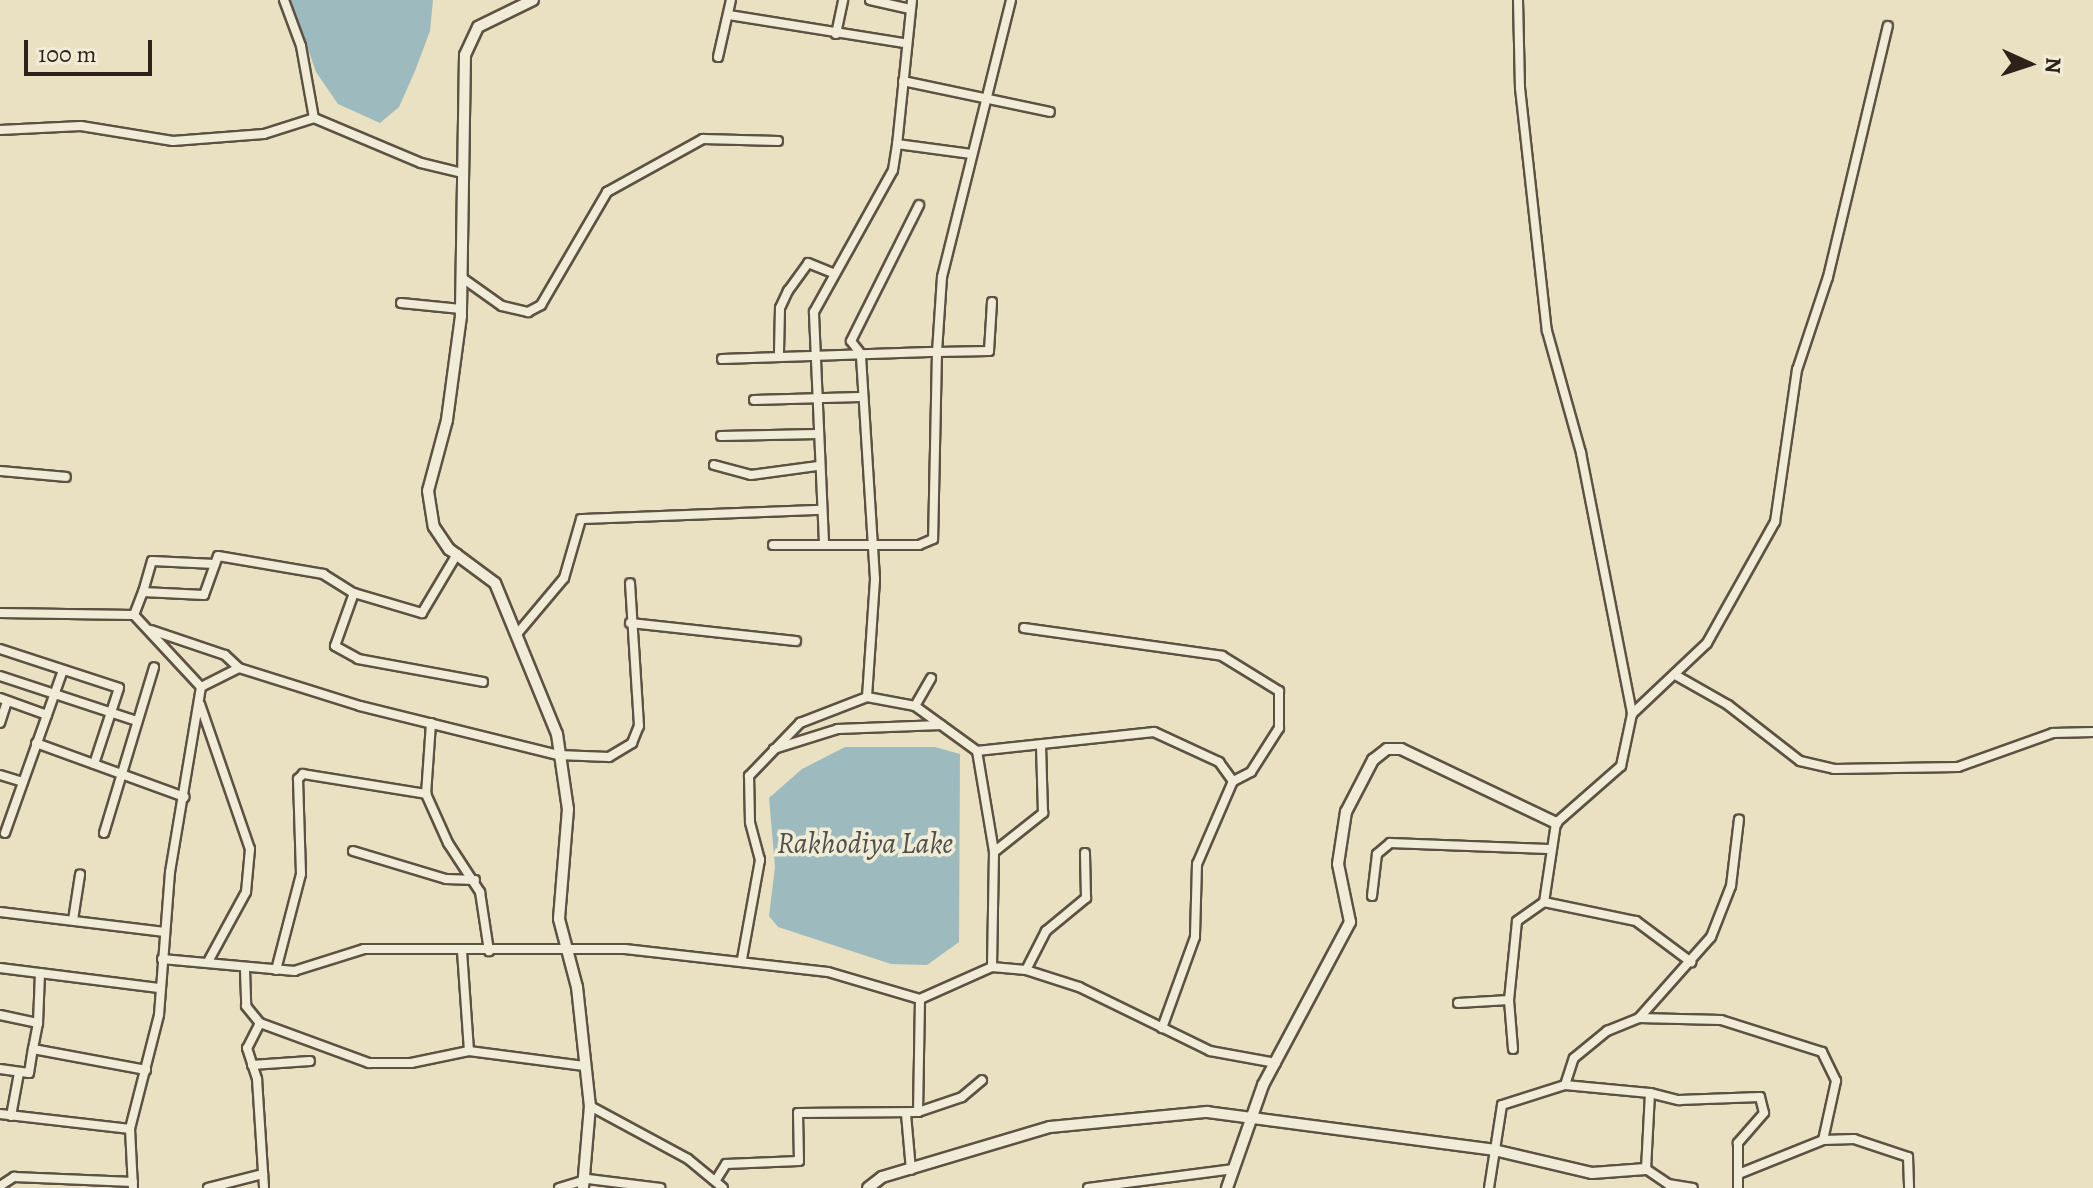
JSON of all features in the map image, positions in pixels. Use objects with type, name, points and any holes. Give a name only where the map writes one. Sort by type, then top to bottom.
[{"type":"street","points":[[284,0],[301,46],[314,118]]},
{"type":"street","points":[[533,0],[470,35],[462,173],[461,309],[447,420],[428,491],[434,527],[457,554],[495,583],[548,703],[568,809],[559,919],[570,951],[590,1106],[585,1184]]},
{"type":"street","points":[[718,57],[731,0]]},
{"type":"street","points":[[836,34],[843,0]]},
{"type":"street","points":[[824,543],[818,510],[818,434],[812,352],[814,312],[893,170],[903,81],[903,43],[911,4],[870,0]]},
{"type":"street","points":[[773,545],[873,545],[933,539],[937,352],[942,277],[971,154],[990,96],[1011,0]]},
{"type":"street","points":[[1518,0],[1520,88],[1547,331],[1581,453],[1632,714],[1621,766],[1556,823],[1548,849],[1544,902]]},
{"type":"street","points":[[729,15],[903,43]]},
{"type":"street","points":[[1632,714],[1677,676],[1707,643],[1775,522],[1797,370],[1828,277],[1888,26]]},
{"type":"street","points":[[903,81],[990,96],[1050,112]]},
{"type":"street","points":[[0,130],[72,125],[173,141],[264,134],[314,118],[421,163],[462,173]]},
{"type":"street","points":[[461,277],[502,306],[528,312],[541,305],[607,192],[703,139],[778,141]]},
{"type":"street","points":[[897,144],[971,154]]},
{"type":"street","points":[[867,697],[873,545],[860,397],[861,354],[851,341],[919,205]]},
{"type":"street","points":[[779,352],[780,308],[808,263],[835,274]]},
{"type":"street","points":[[722,359],[779,352],[989,351],[992,302]]},
{"type":"street","points":[[401,303],[461,309]]},
{"type":"street","points":[[754,400],[860,397]]},
{"type":"street","points":[[721,436],[818,434]]},
{"type":"street","points":[[714,465],[751,475],[818,466]]},
{"type":"street","points":[[0,471],[66,477]]},
{"type":"street","points":[[517,634],[564,578],[581,519],[818,510]]},
{"type":"street","points":[[143,592],[204,595],[218,556],[323,574],[354,593],[422,613],[457,554]]},
{"type":"street","points":[[134,615],[152,561],[215,564]]},
{"type":"street","points":[[147,628],[225,655],[239,668],[431,723],[558,755],[609,757],[632,743],[639,726],[630,623],[630,583]]},
{"type":"street","points":[[354,593],[335,646],[358,659],[483,682]]},
{"type":"street","points":[[0,613],[134,615],[201,687]]},
{"type":"street","points":[[630,623],[796,641]]},
{"type":"street","points":[[1024,628],[1222,656],[1253,672],[1279,691],[1283,711],[1270,746],[1251,772],[1233,781],[1197,864],[1195,937],[1162,1028]]},
{"type":"street","points":[[0,649],[119,688],[94,764]]},
{"type":"street","points":[[104,833],[154,667]]},
{"type":"street","points":[[201,687],[239,668]]},
{"type":"street","points":[[5,833],[63,670]]},
{"type":"street","points":[[0,676],[137,721]]},
{"type":"street","points":[[1677,676],[1728,705],[1800,761],[1834,769],[1958,767],[2053,733],[2093,732]]},
{"type":"street","points":[[915,706],[931,678]]},
{"type":"street","points":[[0,1186],[14,1177],[133,1185],[130,1129],[146,1070],[201,687]]},
{"type":"street","points":[[742,959],[760,860],[750,822],[749,776],[800,723],[867,697],[915,706],[977,751],[1041,747],[1126,731],[1154,732],[1219,762],[1233,781]]},
{"type":"street","points":[[0,723],[4,700],[47,715]]},
{"type":"street","points":[[199,702],[250,849],[246,892],[209,960]]},
{"type":"street","points":[[431,723],[426,794],[448,843],[475,880],[489,951]]},
{"type":"street","points":[[773,749],[848,728],[942,725]]},
{"type":"street","points":[[36,743],[184,797]]},
{"type":"street","points":[[994,852],[1043,813],[1041,747]]},
{"type":"street","points":[[1227,1188],[1276,1063],[1350,922],[1338,864],[1346,812],[1373,760],[1387,749],[1401,749],[1556,823]]},
{"type":"street","points":[[977,751],[994,852],[992,967]]},
{"type":"street","points":[[276,970],[301,874],[298,779],[303,774],[426,794]]},
{"type":"street","points":[[0,775],[23,782]]},
{"type":"street","points":[[1639,1018],[1711,937],[1731,886],[1739,819]]},
{"type":"street","points":[[1372,896],[1377,854],[1390,843],[1548,849]]},
{"type":"street","points":[[353,851],[446,879],[475,880]]},
{"type":"street","points":[[1026,970],[1046,931],[1086,898],[1085,853]]},
{"type":"street","points":[[73,920],[80,875]]},
{"type":"street","points":[[1513,1049],[1509,1000],[1517,921],[1544,902],[1622,915],[1679,947],[1691,962]]},
{"type":"street","points":[[0,912],[165,932]]},
{"type":"street","points":[[162,959],[209,960],[245,970],[276,970],[319,967],[364,949],[625,949],[742,959],[828,972],[920,999],[992,967],[1026,970],[1079,987],[1210,1051],[1276,1063]]},
{"type":"street","points":[[462,951],[469,1051]]},
{"type":"street","points":[[0,968],[159,988]]},
{"type":"street","points":[[245,970],[246,1006],[260,1023],[369,1063],[411,1063],[469,1051],[584,1066]]},
{"type":"street","points":[[0,1069],[29,1073],[38,1023],[40,973]]},
{"type":"street","points":[[918,1112],[920,999]]},
{"type":"street","points":[[1458,1003],[1509,1000]]},
{"type":"street","points":[[0,1015],[38,1023]]},
{"type":"street","points":[[1565,1085],[1574,1058],[1607,1031],[1639,1018],[1721,1020],[1822,1052],[1836,1081],[1823,1140]]},
{"type":"street","points":[[260,1023],[247,1048],[252,1065],[264,1188]]},
{"type":"street","points":[[33,1049],[146,1070]]},
{"type":"street","points":[[252,1065],[310,1061]]},
{"type":"street","points":[[11,1116],[19,1073]]},
{"type":"street","points":[[716,1180],[726,1164],[799,1161],[798,1113],[918,1112],[962,1097],[982,1080]]},
{"type":"street","points":[[1489,1188],[1502,1105],[1565,1085],[1650,1093],[1679,1100],[1760,1097],[1764,1113],[1738,1143],[1741,1173],[1738,1188]]},
{"type":"street","points":[[1646,1169],[1650,1093]]},
{"type":"street","points":[[590,1106],[716,1180],[723,1188]]},
{"type":"street","points":[[868,1188],[911,1170],[1090,1119],[1207,1112],[1251,1121],[1494,1150],[1592,1173],[1646,1169],[1668,1184],[1693,1188]]},
{"type":"street","points":[[0,1114],[130,1129]]},
{"type":"street","points":[[906,1114],[911,1170]]},
{"type":"street","points":[[1741,1173],[1823,1140],[1893,1148],[1908,1157],[1909,1188]]},
{"type":"street","points":[[1088,1188],[1234,1169]]},
{"type":"street","points":[[208,1188],[263,1174]]},
{"type":"street","points":[[559,1188],[585,1184],[660,1188]]},
{"type":"water","points":[[291,0],[433,0],[430,31],[399,107],[380,123],[338,104],[316,72]]},
{"type":"water","name":"Rakhodiya Lake","points":[[845,747],[935,747],[960,754],[959,942],[927,965],[891,964],[778,927],[769,916],[775,867],[769,798],[802,769]]}]
